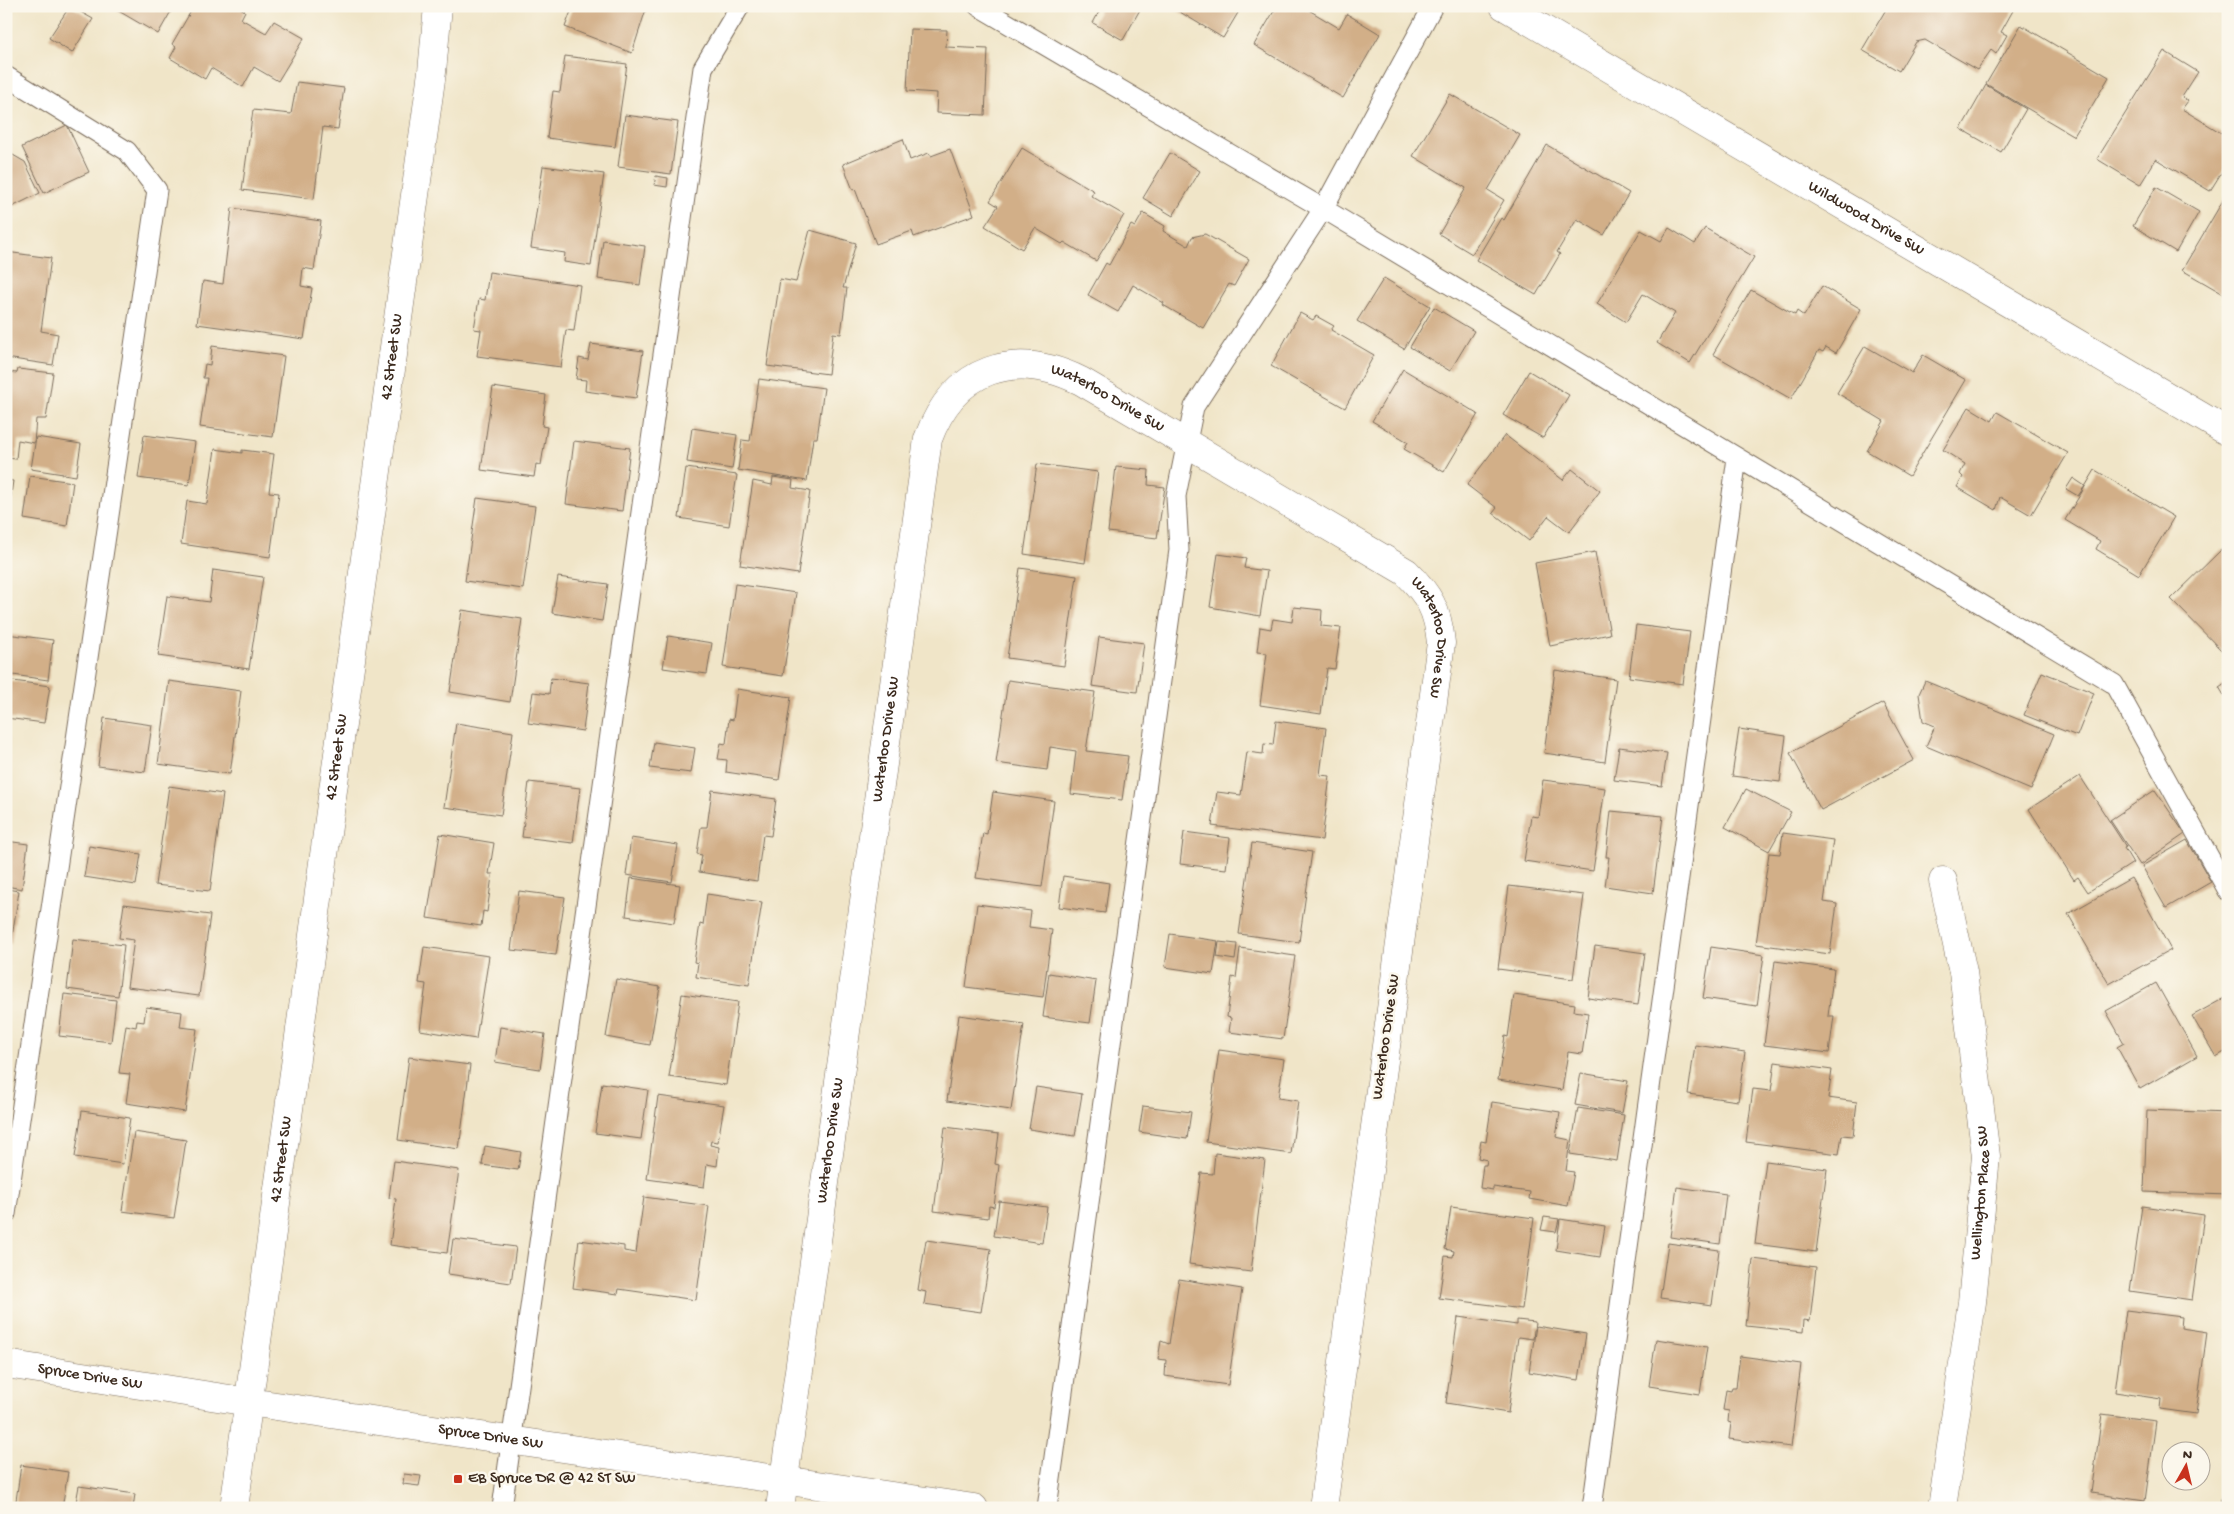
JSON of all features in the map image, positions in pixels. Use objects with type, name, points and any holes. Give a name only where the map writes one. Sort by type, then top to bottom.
[{"type":"street","name":"42 Street SW","points":[[234,1508],[430,92],[438,6]]},
{"type":"street","name":"Wildwood Drive SW","points":[[1504,6],[2228,432]]},
{"type":"street","name":"Waterloo Drive SW","points":[[780,1508],[928,439],[935,420],[947,402],[957,392],[979,376],[999,368],[1020,365],[1041,366],[1062,372],[1081,381],[1406,572],[1421,586],[1439,623],[1440,643],[1323,1508]]},
{"type":"street","name":"Wellington Place SW","points":[[1942,1508],[1972,1302],[1986,1156],[1963,972],[1943,881]]},
{"type":"street","name":"Spruce Drive SW","points":[[6,1364],[249,1402],[974,1508]]},
{"type":"lane","points":[[502,1508],[703,68],[740,6]]},
{"type":"lane","points":[[978,6],[1323,209],[2114,684],[2228,891]]},
{"type":"lane","points":[[1047,1508],[1179,550],[1176,496],[1194,407],[1323,209],[1433,6]]},
{"type":"lane","points":[[6,76],[127,151],[157,190],[6,1214]]},
{"type":"lane","points":[[1592,1508],[1737,458]]},
{"type":"building","points":[[70,6],[93,19],[72,53],[49,38]]},
{"type":"building","points":[[110,6],[174,6],[158,34]]},
{"type":"building","points":[[194,6],[237,6],[245,11],[241,19],[266,33],[274,21],[304,38],[278,81],[254,67],[243,87],[211,68],[205,79],[170,58],[176,47],[172,44]]},
{"type":"building","points":[[573,6],[647,6],[632,53],[565,27]]},
{"type":"building","points":[[1102,6],[1142,6],[1123,40],[1093,23]]},
{"type":"building","points":[[1170,6],[1242,6],[1223,38]]},
{"type":"building","points":[[1277,6],[1302,6],[1339,28],[1347,14],[1380,34],[1343,98],[1254,45]]},
{"type":"building","points":[[1888,6],[2015,7],[2001,32],[2007,35],[1996,54],[1991,50],[1977,70],[1925,40],[1916,42],[1899,71],[1862,50]]},
{"type":"building","points":[[2021,25],[2109,77],[2074,136],[1986,84]]},
{"type":"building","points":[[910,29],[947,30],[946,47],[988,49],[985,115],[936,113],[937,93],[907,91]]},
{"type":"building","points":[[2164,51],[2198,72],[2182,97],[2188,101],[2182,109],[2228,137],[2228,162],[2210,191],[2156,159],[2140,185],[2097,159]]},
{"type":"building","points":[[565,56],[627,64],[615,147],[547,138],[553,91],[560,92]]},
{"type":"building","points":[[297,82],[344,88],[338,129],[323,127],[314,199],[242,190],[253,110],[291,114]]},
{"type":"building","points":[[1986,85],[2026,109],[2001,152],[1961,129]]},
{"type":"building","points":[[1450,94],[1520,135],[1488,190],[1504,200],[1472,254],[1439,234],[1466,188],[1413,156]]},
{"type":"building","points":[[625,115],[678,122],[671,174],[618,167]]},
{"type":"building","points":[[67,125],[89,172],[44,193],[22,147]]},
{"type":"building","points":[[903,139],[910,160],[929,153],[931,156],[950,149],[974,215],[914,237],[912,231],[876,244],[855,189],[853,190],[843,164]]},
{"type":"building","points":[[1547,145],[1629,193],[1604,235],[1577,219],[1557,252],[1560,254],[1536,295],[1476,260],[1501,218],[1504,220]]},
{"type":"building","points":[[1022,148],[1094,191],[1091,196],[1124,215],[1096,261],[1035,228],[1022,249],[985,226],[998,206],[990,201]]},
{"type":"building","points":[[6,151],[25,162],[40,193],[6,210]]},
{"type":"building","points":[[1170,153],[1200,171],[1173,216],[1143,198]]},
{"type":"building","points":[[543,166],[604,174],[591,266],[564,262],[565,253],[531,248]]},
{"type":"building","points":[[656,176],[668,178],[667,187],[654,185]]},
{"type":"building","points":[[2156,187],[2199,212],[2176,252],[2133,226]]},
{"type":"building","points":[[2228,192],[2228,294],[2227,296],[2182,270]]},
{"type":"building","points":[[232,208],[321,221],[314,270],[303,268],[301,286],[312,288],[304,339],[197,324],[203,281],[223,284]]},
{"type":"building","points":[[1143,213],[1165,226],[1163,231],[1188,246],[1192,237],[1205,234],[1249,259],[1234,286],[1229,284],[1203,328],[1133,285],[1118,312],[1088,295],[1106,263],[1109,265],[1131,225],[1135,227]]},
{"type":"building","points":[[1669,228],[1695,244],[1705,228],[1754,257],[1690,363],[1657,343],[1675,313],[1643,294],[1626,322],[1597,304],[1641,230],[1661,241]]},
{"type":"building","points":[[810,230],[856,243],[843,288],[847,288],[841,334],[833,333],[828,374],[767,366],[780,279],[796,282]]},
{"type":"building","points":[[603,240],[645,246],[640,285],[598,279]]},
{"type":"building","points":[[6,252],[51,258],[41,331],[58,334],[53,365],[6,358]]},
{"type":"building","points":[[489,272],[580,285],[574,331],[566,330],[561,367],[477,356],[481,330],[474,329],[479,299],[485,300]]},
{"type":"building","points":[[1384,278],[1430,306],[1404,349],[1357,321]]},
{"type":"building","points":[[1822,286],[1861,309],[1836,353],[1826,347],[1823,352],[1819,350],[1791,399],[1713,354],[1751,290],[1795,315],[1797,311],[1804,316]]},
{"type":"building","points":[[1434,307],[1474,331],[1450,371],[1410,347]]},
{"type":"building","points":[[1300,313],[1313,320],[1316,316],[1334,326],[1331,330],[1374,355],[1345,408],[1271,366]]},
{"type":"building","points":[[591,344],[643,351],[636,398],[585,391],[586,380],[576,379],[579,358],[588,360]]},
{"type":"building","points":[[212,346],[284,356],[273,437],[200,427],[207,378],[203,378],[205,364],[210,365]]},
{"type":"building","points":[[1865,346],[1912,373],[1923,355],[1966,380],[1909,476],[1867,451],[1884,421],[1837,393]]},
{"type":"building","points":[[18,369],[53,373],[46,419],[36,419],[34,443],[18,440],[16,459],[6,458],[6,372],[17,373]]},
{"type":"building","points":[[1403,369],[1478,414],[1444,472],[1404,449],[1408,442],[1372,421]]},
{"type":"building","points":[[1529,371],[1569,395],[1543,438],[1503,415]]},
{"type":"building","points":[[759,379],[824,388],[817,438],[813,438],[807,481],[738,470],[742,440],[750,441]]},
{"type":"building","points":[[493,387],[546,395],[542,426],[547,427],[541,465],[536,464],[534,477],[481,470]]},
{"type":"building","points":[[1969,407],[1992,421],[1997,412],[2068,453],[2031,515],[2000,497],[1996,510],[1957,487],[1963,477],[1960,474],[1965,464],[1943,450]]},
{"type":"building","points":[[692,428],[737,435],[732,469],[687,462]]},
{"type":"building","points":[[144,435],[195,442],[189,485],[138,478]]},
{"type":"building","points":[[1505,435],[1563,480],[1572,469],[1600,491],[1569,532],[1548,516],[1529,541],[1493,513],[1497,508],[1467,485]]},
{"type":"building","points":[[36,437],[81,444],[76,476],[31,469]]},
{"type":"building","points":[[574,441],[630,448],[622,511],[566,504]]},
{"type":"building","points":[[215,449],[242,453],[242,450],[274,454],[269,492],[279,493],[270,557],[181,544],[187,501],[207,504]]},
{"type":"building","points":[[1037,464],[1098,472],[1085,563],[1024,554]]},
{"type":"building","points":[[1116,467],[1149,470],[1148,485],[1165,487],[1157,538],[1108,532]]},
{"type":"building","points":[[686,468],[737,475],[729,526],[679,518]]},
{"type":"building","points":[[2095,470],[2174,517],[2139,575],[2096,549],[2100,541],[2065,520]]},
{"type":"building","points":[[30,476],[73,482],[67,526],[24,519]]},
{"type":"building","points":[[773,477],[793,480],[792,488],[810,491],[798,574],[740,565],[753,481],[772,485]]},
{"type":"building","points":[[2073,478],[2085,486],[2078,496],[2066,489]]},
{"type":"building","points":[[6,480],[13,481],[7,521],[6,521]]},
{"type":"building","points":[[477,498],[535,506],[523,589],[465,581]]},
{"type":"building","points":[[2222,549],[2228,554],[2228,657],[2171,599]]},
{"type":"building","points":[[1595,552],[1610,634],[1550,646],[1535,563]]},
{"type":"building","points":[[1218,554],[1246,558],[1244,568],[1267,571],[1260,616],[1210,607]]},
{"type":"building","points":[[1020,568],[1077,576],[1064,666],[1007,658]]},
{"type":"building","points":[[213,570],[263,577],[249,669],[158,656],[167,596],[209,602]]},
{"type":"building","points":[[558,577],[608,584],[602,621],[552,613]]},
{"type":"building","points":[[735,584],[796,593],[783,676],[723,667]]},
{"type":"building","points":[[1294,607],[1322,610],[1321,626],[1341,628],[1335,669],[1327,668],[1321,714],[1260,705],[1267,653],[1257,652],[1260,627],[1271,629],[1273,619],[1292,622]]},
{"type":"building","points":[[462,610],[522,619],[510,702],[450,692]]},
{"type":"building","points":[[1636,625],[1690,632],[1683,684],[1629,677]]},
{"type":"building","points":[[6,634],[53,640],[48,680],[6,674]]},
{"type":"building","points":[[668,636],[712,643],[707,674],[663,668]]},
{"type":"building","points":[[1099,637],[1144,643],[1137,692],[1092,686]]},
{"type":"building","points":[[1555,670],[1616,679],[1605,762],[1544,753]]},
{"type":"building","points":[[2042,672],[2094,693],[2077,736],[2024,715]]},
{"type":"building","points":[[551,678],[589,683],[583,731],[528,723],[533,692],[549,694]]},
{"type":"building","points":[[6,680],[50,686],[44,723],[6,718]]},
{"type":"building","points":[[1008,680],[1095,692],[1086,751],[1128,756],[1122,800],[1071,794],[1076,751],[1050,747],[1047,770],[996,763]]},
{"type":"building","points":[[169,681],[241,691],[230,774],[158,764]]},
{"type":"building","points":[[1925,681],[2054,734],[2031,790],[1926,746],[1935,726],[1923,721],[1919,694]]},
{"type":"building","points":[[2228,681],[2228,702],[2219,687]]},
{"type":"building","points":[[737,689],[791,697],[779,780],[726,772],[727,760],[718,759],[721,743],[726,744],[729,719],[733,720]]},
{"type":"building","points":[[1883,703],[1914,760],[1821,810],[1790,753]]},
{"type":"building","points":[[104,718],[152,725],[145,772],[98,766]]},
{"type":"building","points":[[1276,721],[1326,728],[1320,775],[1330,776],[1322,840],[1212,826],[1217,792],[1241,795],[1247,752],[1263,754],[1264,744],[1273,745]]},
{"type":"building","points":[[456,723],[513,732],[501,815],[444,807]]},
{"type":"building","points":[[1739,729],[1786,736],[1780,782],[1732,776]]},
{"type":"building","points":[[654,742],[695,748],[691,773],[650,768]]},
{"type":"building","points":[[1619,747],[1667,753],[1662,786],[1614,780]]},
{"type":"building","points":[[2080,776],[2126,847],[2124,848],[2133,863],[2088,892],[2078,877],[2074,880],[2029,809]]},
{"type":"building","points":[[1543,780],[1605,788],[1593,871],[1524,861],[1531,816],[1538,817]]},
{"type":"building","points":[[529,782],[580,788],[573,843],[522,837]]},
{"type":"building","points":[[169,786],[223,794],[210,891],[155,885]]},
{"type":"building","points":[[1746,789],[1791,812],[1769,851],[1725,827]]},
{"type":"building","points":[[712,790],[776,799],[771,836],[763,835],[757,881],[699,872],[702,855],[697,854],[701,827],[707,827]]},
{"type":"building","points":[[2155,790],[2185,834],[2140,865],[2110,820]]},
{"type":"building","points":[[993,792],[1054,801],[1042,887],[976,878],[983,833],[987,834]]},
{"type":"building","points":[[1611,811],[1663,816],[1653,893],[1605,886],[1609,857],[1606,857]]},
{"type":"building","points":[[1184,832],[1230,838],[1226,869],[1180,864]]},
{"type":"building","points":[[1783,833],[1833,840],[1824,902],[1837,904],[1830,954],[1756,944],[1769,853],[1780,854]]},
{"type":"building","points":[[440,834],[494,843],[489,874],[493,874],[487,912],[483,911],[481,926],[427,918]]},
{"type":"building","points":[[631,838],[678,845],[672,882],[626,875]]},
{"type":"building","points":[[2187,840],[2211,882],[2166,908],[2142,866]]},
{"type":"building","points":[[6,841],[28,844],[22,889],[6,886]]},
{"type":"building","points":[[1252,843],[1312,852],[1299,942],[1239,934]]},
{"type":"building","points":[[89,846],[141,854],[136,885],[84,877]]},
{"type":"building","points":[[1063,876],[1109,883],[1105,913],[1059,907]]},
{"type":"building","points":[[631,878],[680,885],[674,923],[626,916]]},
{"type":"building","points":[[2131,878],[2171,950],[2109,984],[2068,914]]},
{"type":"building","points":[[1509,886],[1584,895],[1573,979],[1498,969]]},
{"type":"building","points":[[6,889],[19,891],[11,944],[6,943]]},
{"type":"building","points":[[519,891],[565,897],[556,955],[511,950]]},
{"type":"building","points":[[707,894],[762,902],[749,985],[696,977],[698,963],[694,962],[700,924],[703,925]]},
{"type":"building","points":[[124,904],[210,915],[199,996],[127,987],[134,940],[119,938]]},
{"type":"building","points":[[977,904],[1031,911],[1029,927],[1052,930],[1043,997],[966,987]]},
{"type":"building","points":[[1170,934],[1218,941],[1213,974],[1165,967]]},
{"type":"building","points":[[73,939],[124,945],[118,996],[67,989]]},
{"type":"building","points":[[1219,942],[1237,944],[1235,960],[1217,957]]},
{"type":"building","points":[[1595,946],[1645,953],[1638,1005],[1588,998]]},
{"type":"building","points":[[424,947],[489,956],[476,1039],[420,1030],[426,984],[419,983]]},
{"type":"building","points":[[1711,947],[1764,955],[1757,1006],[1703,998]]},
{"type":"building","points":[[1240,948],[1295,956],[1283,1039],[1229,1032],[1231,1018],[1227,1017],[1232,977],[1236,978]]},
{"type":"building","points":[[1775,961],[1834,969],[1828,1016],[1834,1016],[1829,1053],[1764,1045]]},
{"type":"building","points":[[1049,973],[1096,981],[1090,1023],[1043,1017]]},
{"type":"building","points":[[616,979],[660,987],[650,1045],[606,1037]]},
{"type":"building","points":[[2156,983],[2197,1056],[2140,1089],[2117,1047],[2124,1043],[2106,1011]]},
{"type":"building","points":[[64,994],[116,1000],[111,1042],[59,1036]]},
{"type":"building","points":[[682,994],[738,1002],[726,1085],[669,1077]]},
{"type":"building","points":[[1514,995],[1575,1004],[1574,1011],[1588,1013],[1582,1054],[1568,1052],[1562,1090],[1498,1080],[1505,1036],[1508,1037]]},
{"type":"building","points":[[2228,996],[2228,1050],[2216,1057],[2192,1016]]},
{"type":"building","points":[[146,1007],[182,1012],[180,1027],[197,1029],[185,1112],[126,1103],[130,1074],[119,1073],[126,1025],[136,1027],[137,1021],[144,1022]]},
{"type":"building","points":[[959,1015],[1024,1024],[1011,1110],[947,1101]]},
{"type":"building","points":[[500,1027],[545,1034],[540,1069],[495,1062]]},
{"type":"building","points":[[1695,1045],[1745,1052],[1738,1101],[1688,1094]]},
{"type":"building","points":[[1219,1050],[1284,1059],[1278,1098],[1298,1101],[1291,1154],[1206,1142]]},
{"type":"building","points":[[409,1057],[470,1065],[459,1149],[398,1140]]},
{"type":"building","points":[[1775,1062],[1832,1070],[1828,1098],[1857,1102],[1853,1136],[1842,1135],[1839,1154],[1746,1142],[1753,1089],[1771,1091]]},
{"type":"building","points":[[1581,1073],[1628,1081],[1622,1113],[1575,1105]]},
{"type":"building","points":[[602,1083],[648,1090],[641,1139],[595,1133]]},
{"type":"building","points":[[1036,1087],[1082,1094],[1075,1136],[1029,1129]]},
{"type":"building","points":[[658,1096],[724,1105],[718,1142],[711,1141],[710,1145],[719,1147],[717,1166],[707,1164],[704,1187],[647,1179]]},
{"type":"building","points":[[1492,1102],[1560,1112],[1556,1137],[1570,1140],[1566,1171],[1574,1172],[1568,1206],[1529,1199],[1530,1192],[1493,1187],[1493,1190],[1480,1188],[1483,1165],[1486,1165],[1487,1160],[1478,1158],[1481,1141],[1486,1142]]},
{"type":"building","points":[[1143,1106],[1191,1112],[1187,1139],[1139,1132]]},
{"type":"building","points":[[1578,1108],[1624,1115],[1617,1161],[1570,1154]]},
{"type":"building","points":[[2147,1110],[2228,1113],[2228,1195],[2144,1192]]},
{"type":"building","points":[[82,1111],[130,1118],[123,1164],[75,1157]]},
{"type":"building","points":[[945,1127],[999,1134],[995,1164],[999,1165],[994,1207],[989,1206],[988,1218],[934,1211]]},
{"type":"building","points":[[134,1132],[186,1140],[174,1218],[122,1211]]},
{"type":"building","points":[[485,1146],[521,1152],[518,1170],[482,1165]]},
{"type":"building","points":[[1215,1153],[1265,1160],[1251,1272],[1189,1264],[1201,1173],[1213,1174]]},
{"type":"building","points":[[394,1161],[459,1170],[447,1253],[390,1245],[396,1199],[389,1198]]},
{"type":"building","points":[[1766,1161],[1827,1169],[1816,1252],[1755,1244]]},
{"type":"building","points":[[1677,1187],[1726,1194],[1720,1244],[1670,1237]]},
{"type":"building","points":[[644,1197],[709,1206],[696,1300],[619,1289],[618,1294],[573,1288],[579,1240],[624,1246],[624,1251],[636,1253]]},
{"type":"building","points":[[999,1201],[1047,1207],[1042,1243],[994,1236]]},
{"type":"building","points":[[2142,1206],[2204,1215],[2192,1300],[2130,1291]]},
{"type":"building","points":[[1451,1207],[1534,1218],[1522,1309],[1439,1298],[1445,1256],[1453,1257],[1454,1251],[1445,1249]]},
{"type":"building","points":[[1544,1217],[1559,1219],[1556,1232],[1541,1230]]},
{"type":"building","points":[[1560,1219],[1605,1226],[1600,1257],[1556,1250]]},
{"type":"building","points":[[453,1239],[516,1247],[511,1283],[448,1274]]},
{"type":"building","points":[[926,1240],[991,1249],[981,1312],[924,1304],[926,1292],[918,1290]]},
{"type":"building","points":[[1668,1243],[1719,1250],[1712,1305],[1660,1298]]},
{"type":"building","points":[[1753,1259],[1816,1267],[1810,1321],[1804,1320],[1803,1332],[1746,1326]]},
{"type":"building","points":[[1179,1279],[1242,1289],[1228,1385],[1165,1376],[1166,1360],[1158,1359],[1161,1341],[1169,1344]]},
{"type":"building","points":[[2126,1310],[2182,1317],[2181,1328],[2207,1332],[2196,1414],[2160,1409],[2161,1399],[2115,1392]]},
{"type":"building","points":[[1458,1317],[1517,1325],[1517,1320],[1535,1322],[1533,1339],[1518,1337],[1508,1413],[1446,1403]]},
{"type":"building","points":[[1536,1326],[1586,1334],[1579,1380],[1529,1372]]},
{"type":"building","points":[[1656,1339],[1707,1347],[1700,1394],[1649,1386]]},
{"type":"building","points":[[1740,1356],[1801,1364],[1791,1447],[1729,1439],[1731,1423],[1728,1422],[1729,1411],[1723,1410],[1726,1390],[1731,1391],[1732,1387],[1736,1387]]},
{"type":"building","points":[[2102,1414],[2156,1421],[2145,1501],[2091,1493]]},
{"type":"building","points":[[21,1465],[68,1472],[62,1508],[15,1508]]},
{"type":"building","points":[[404,1474],[421,1476],[419,1486],[403,1484]]},
{"type":"building","points":[[2224,1476],[2228,1476],[2228,1508],[2220,1508]]},
{"type":"building","points":[[79,1486],[135,1494],[133,1508],[75,1508]]},
{"type":"place","name":"EB Spruce DR @ 42 ST SW","points":[[458,1479]]}]
